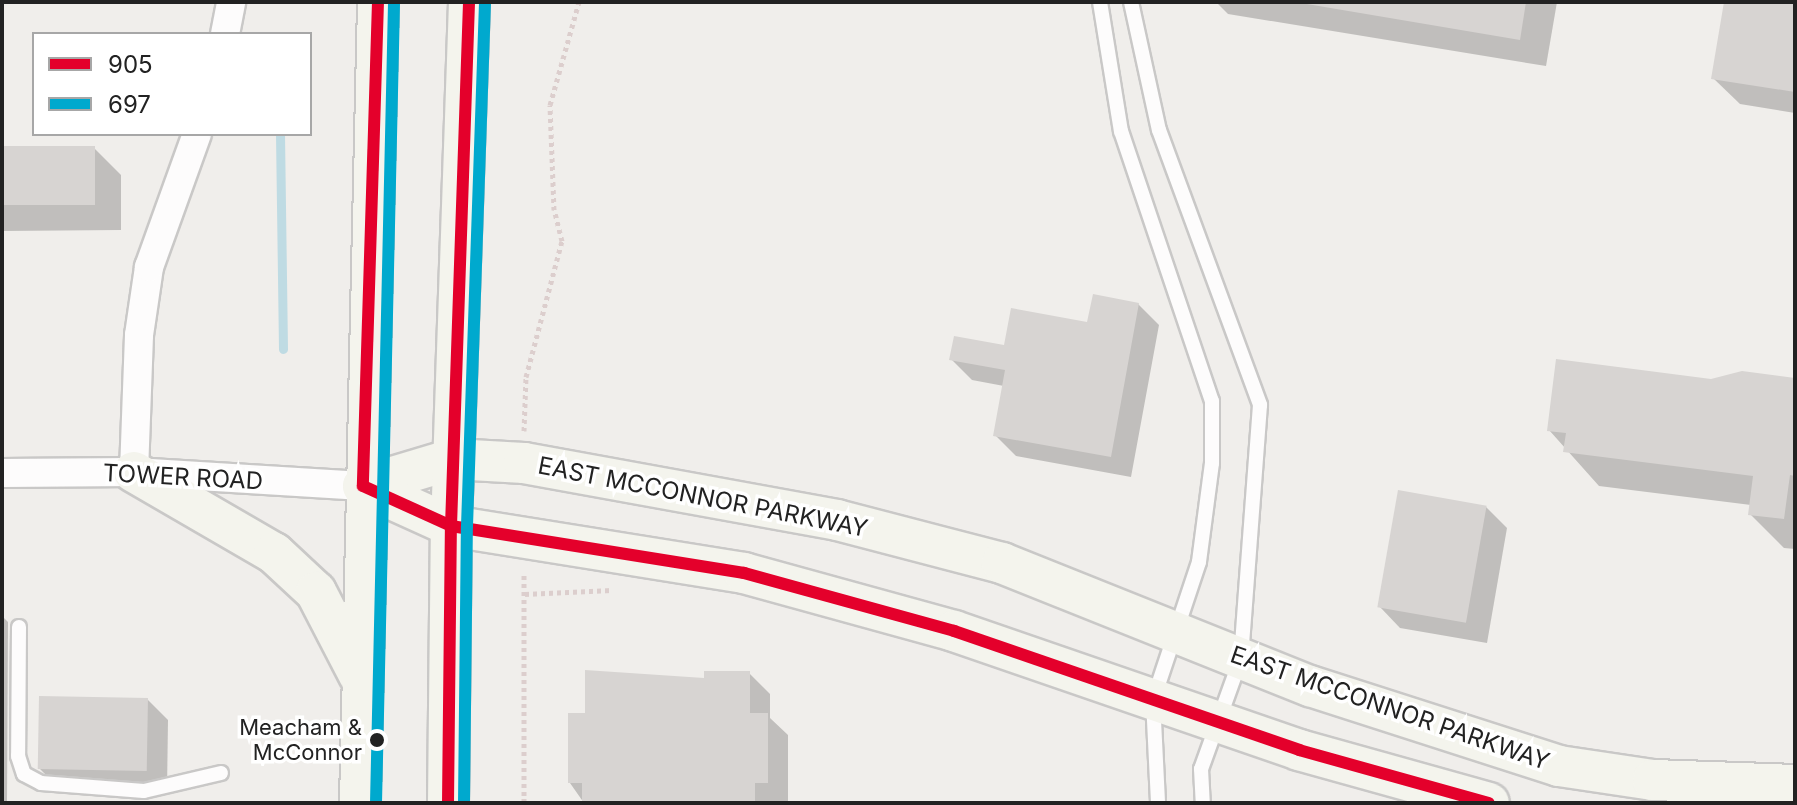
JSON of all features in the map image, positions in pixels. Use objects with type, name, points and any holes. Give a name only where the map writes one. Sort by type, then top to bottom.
[{"type":"street","points":[[225,32],[231,2]]},
{"type":"street","points":[[360,803],[363,486],[378,2]]},
{"type":"street","points":[[448,803],[451,526],[469,2]]},
{"type":"street","points":[[196,136],[149,267],[139,335],[134,472],[274,553],[316,592],[361,678]]},
{"type":"street","name":"EAST MCCONNOR PARKWAY","points":[[363,486],[453,459],[606,474],[837,520],[1002,563],[1310,686],[1559,766],[1653,780],[1795,785]]},
{"type":"street","name":"TOWER ROAD","points":[[2,473],[134,472],[363,486]]},
{"type":"street","points":[[363,486],[451,526],[744,573],[954,631],[1221,723],[1489,803]]},
{"type":"lane","points":[[1100,2],[1121,131],[1212,401],[1212,463],[1199,562],[1153,700],[1158,803]]},
{"type":"lane","points":[[1131,2],[1159,130],[1260,405],[1241,658],[1221,723],[1201,769],[1203,803]]},
{"type":"lane","points":[[19,627],[18,756],[24,774],[41,783],[144,791],[221,773]]},
{"type":"path","points":[[526,385],[562,241],[554,210],[550,105],[579,2]]},
{"type":"path","points":[[524,803],[525,594],[619,590]]},
{"type":"building","points":[[1295,2],[1526,2],[1520,40]]},
{"type":"building","points":[[1724,2],[1795,2],[1795,92],[1711,79]]},
{"type":"building","points":[[2,146],[95,146],[95,205],[2,205]]},
{"type":"building","points":[[1093,294],[1139,303],[1111,457],[993,436],[1005,370],[949,360],[954,336],[1004,345],[1011,308],[1087,322]]},
{"type":"building","points":[[1556,359],[1711,379],[1742,371],[1795,378],[1795,476],[1790,475],[1784,519],[1748,515],[1753,476],[1563,452],[1566,433],[1547,431]]},
{"type":"building","points":[[1398,490],[1487,506],[1466,623],[1377,607]]},
{"type":"building","points":[[585,670],[704,678],[704,671],[750,671],[750,713],[768,713],[768,783],[755,783],[755,803],[582,803],[582,783],[568,783],[568,713],[585,713]]},
{"type":"building","points":[[39,696],[148,698],[147,771],[38,769]]},
{"type":"waterway","points":[[280,136],[283,349]]},
{"type":"transit line","name":"905","points":[[378,2],[363,486],[451,526],[744,573],[954,631],[1299,750],[1489,803]]},
{"type":"transit line","name":"697","points":[[376,803],[394,2]]},
{"type":"transit line","name":"905","points":[[448,803],[451,526],[469,2]]},
{"type":"transit line","name":"697","points":[[464,803],[467,526],[485,3]]},
{"type":"place","name":"Meacham & McConnor","points":[[377,740]]}]
